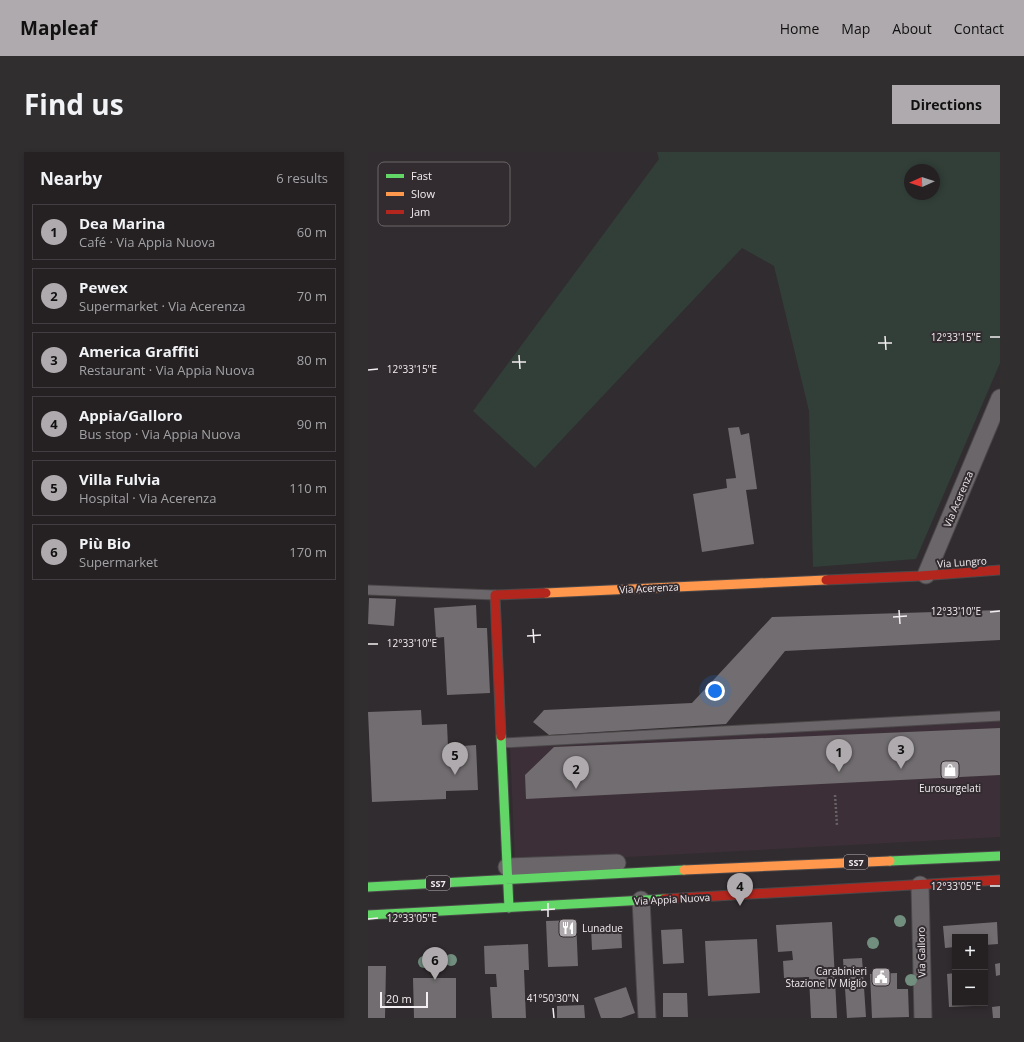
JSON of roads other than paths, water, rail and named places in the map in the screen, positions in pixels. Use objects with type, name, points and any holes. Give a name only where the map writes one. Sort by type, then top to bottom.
[{"type":"main road","name":"Via Lungro","points":[[926,575],[1000,570]]},
{"type":"main road","name":"Via Acerenza","points":[[495,595],[926,575]]},
{"type":"main road","points":[[495,595],[509,908]]},
{"type":"main road","name":"SS7","points":[[713,868],[1000,856]]},
{"type":"main road","name":"SS7","points":[[368,887],[507,873]]},
{"type":"main road","name":"Via Appia Nuova","points":[[368,915],[1000,880]]},
{"type":"street","name":"Via Acerenza","points":[[926,575],[1000,398]]},
{"type":"street","points":[[507,873],[642,862],[713,868]]},
{"type":"street","name":"Via Galloro","points":[[920,885],[923,1018]]},
{"type":"street","points":[[641,900],[647,1018]]},
{"type":"lane","points":[[368,590],[495,595]]},
{"type":"lane","points":[[502,743],[1000,716]]},
{"type":"place","name":"America Graffiti","points":[[901,769]]},
{"type":"place","name":"Eurosurgelati","points":[[950,770]]},
{"type":"place","name":"Dea Marina","points":[[839,772]]},
{"type":"place","name":"Villa Fulvia","points":[[455,775]]},
{"type":"place","name":"Pewex","points":[[576,789]]},
{"type":"place","name":"Appia/Galloro","points":[[740,906]]},
{"type":"place","name":"Lunadue","points":[[568,928]]},
{"type":"place","name":"Carabinieri Stazione IV Miglio","points":[[881,977]]},
{"type":"place","name":"Più Bio","points":[[435,980]]}]
